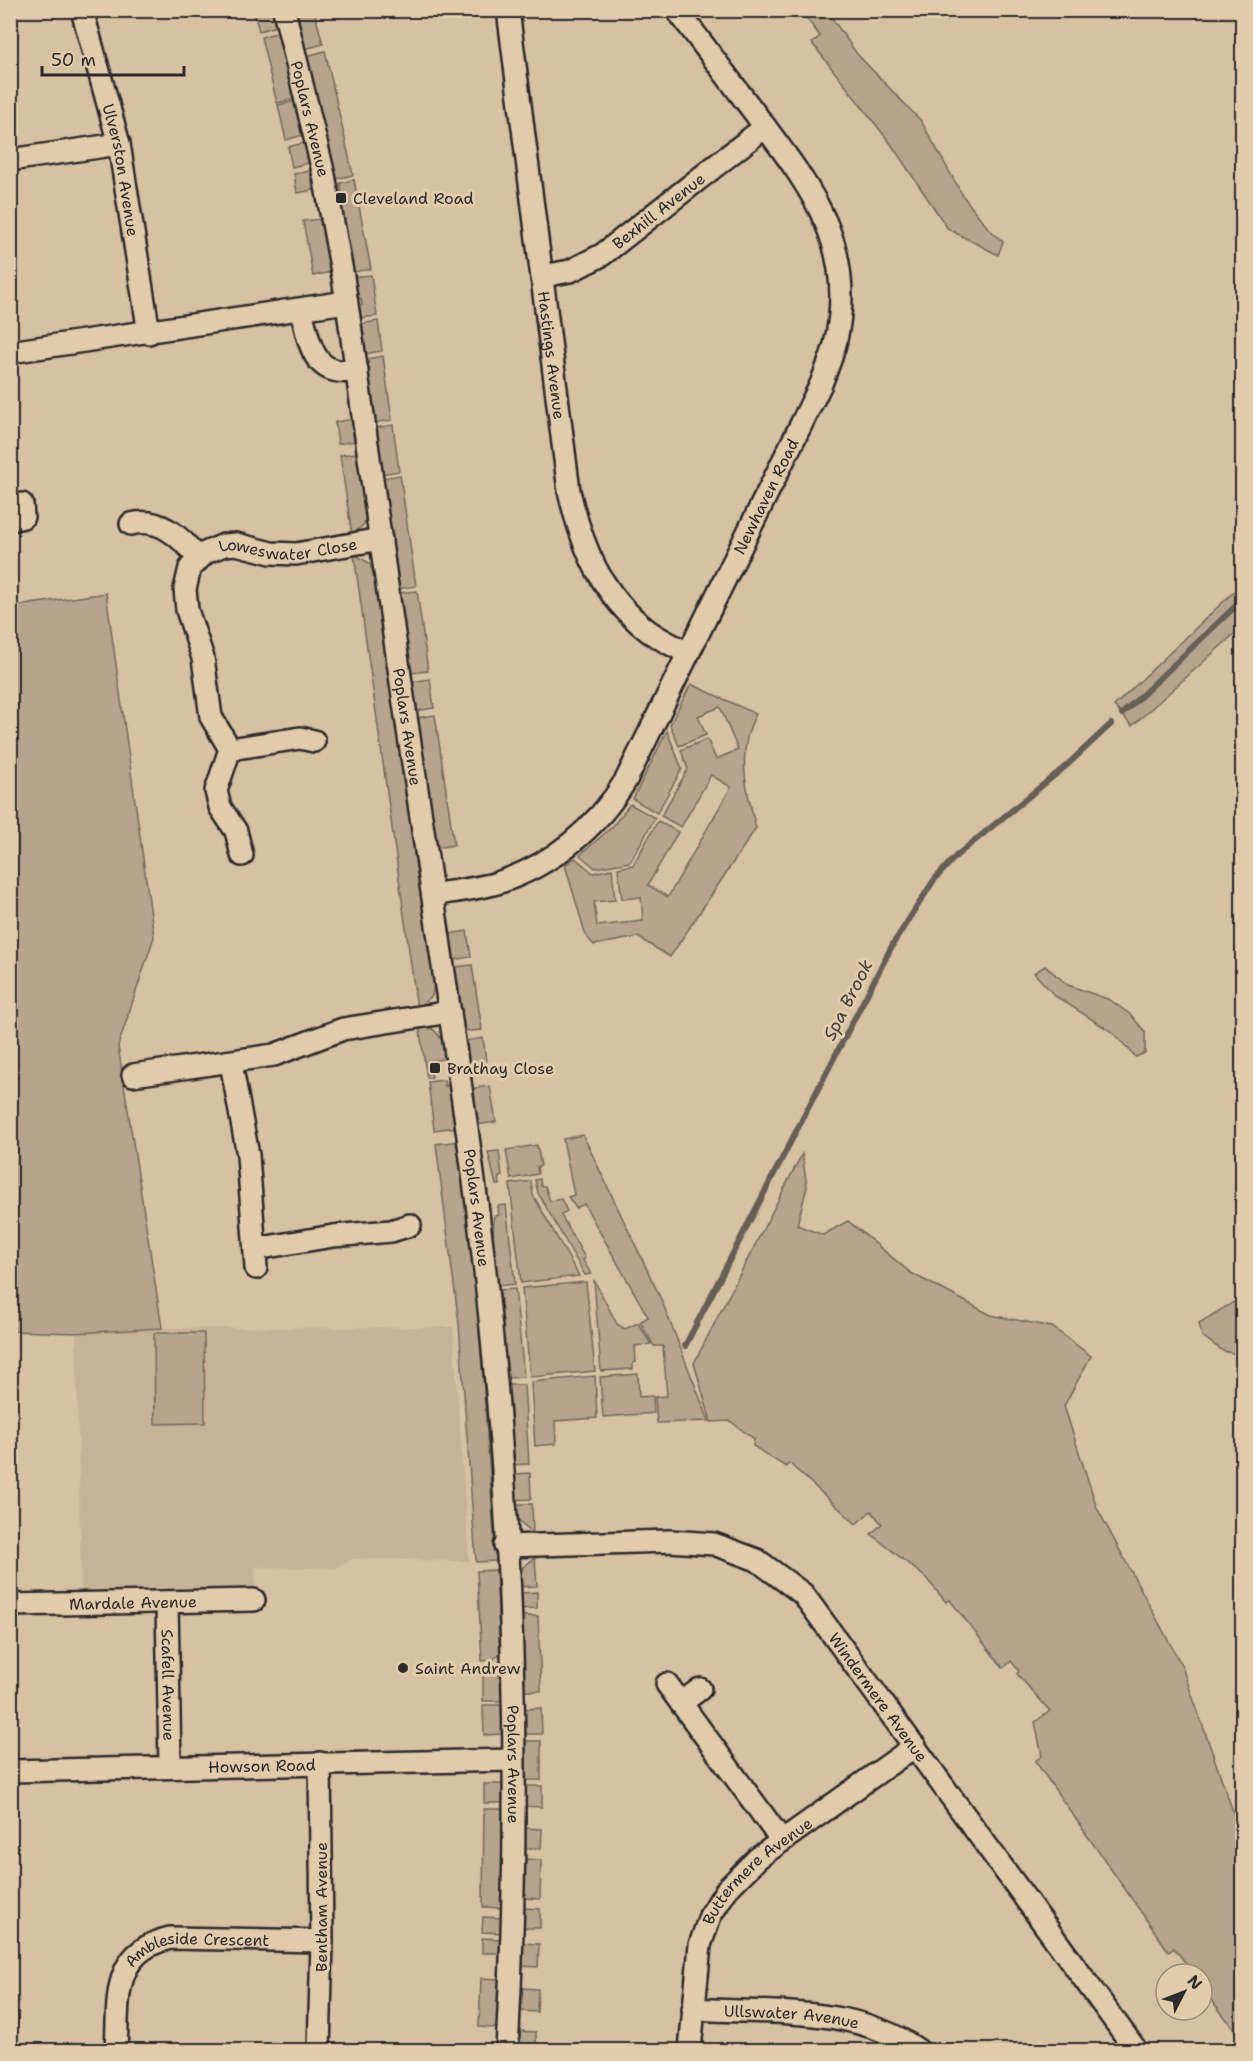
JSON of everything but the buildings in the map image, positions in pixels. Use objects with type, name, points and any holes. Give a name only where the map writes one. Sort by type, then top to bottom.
[{"type":"street","name":"Ulverston Avenue","points":[[82,10],[119,144],[150,333]]},
{"type":"street","name":"Poplars Avenue","points":[[284,10],[324,175],[357,370],[468,1132],[486,1289],[505,1546],[513,1760],[507,2050]]},
{"type":"street","name":"Hastings Avenue","points":[[508,10],[569,491],[584,548],[599,576],[631,616],[649,632],[688,653]]},
{"type":"street","name":"Newhaven Road","points":[[433,895],[484,886],[512,877],[556,853],[589,828],[609,806],[626,780],[821,384],[836,340],[841,299],[838,259],[827,219],[798,169],[677,10]]},
{"type":"street","name":"Bexhill Avenue","points":[[543,276],[570,271],[602,255],[765,127]]},
{"type":"street","points":[[10,160],[119,144]]},
{"type":"street","points":[[10,352],[150,333],[346,302]]},
{"type":"street","points":[[301,310],[311,346],[324,366],[335,373],[357,370]]},
{"type":"street","name":"Loweswater Close","points":[[127,526],[150,522],[166,528],[181,539],[198,558]]},
{"type":"street","name":"Loweswater Close","points":[[230,749],[211,717],[203,658],[185,599],[186,577],[198,558],[224,545],[236,544],[271,553],[289,554],[381,539]]},
{"type":"street","points":[[243,859],[236,831],[220,807],[216,790],[230,749],[300,738],[314,741]]},
{"type":"street","points":[[133,1073],[231,1063],[274,1055],[343,1029],[450,1012]]},
{"type":"street","points":[[231,1063],[248,1155],[256,1259],[333,1236],[391,1231],[412,1223]]},
{"type":"street","name":"Windermere Avenue","points":[[505,1546],[670,1541],[714,1544],[757,1560],[803,1594],[1136,2050]]},
{"type":"street","name":"Mardale Avenue","points":[[10,1605],[254,1600]]},
{"type":"street","name":"Scafell Avenue","points":[[167,1603],[170,1767]]},
{"type":"street","points":[[668,1684],[782,1841]]},
{"type":"street","points":[[681,1703],[700,1689]]},
{"type":"street","name":"Buttermere Avenue","points":[[690,2050],[698,1952],[710,1916],[737,1877],[782,1841],[915,1746]]},
{"type":"street","name":"Howson Road","points":[[10,1771],[513,1760]]},
{"type":"street","name":"Bentham Avenue","points":[[320,1763],[322,1941],[320,2050]]},
{"type":"street","name":"Ambleside Crescent","points":[[116,2050],[121,1980],[131,1959],[148,1945],[170,1938],[322,1941]]},
{"type":"street","name":"Ullswater Avenue","points":[[693,2009],[837,2019],[876,2029],[918,2050]]},
{"type":"shaded area","points":[[273,11],[277,26],[259,31],[254,13]]},
{"type":"shaded area","points":[[294,11],[314,11],[323,44],[305,49]]},
{"type":"shaded area","points":[[801,11],[827,11],[857,54],[921,121],[963,196],[988,228],[1003,242],[998,255],[948,229],[891,144],[812,43],[820,36]]},
{"type":"shaded area","points":[[279,32],[295,99],[277,103],[261,37]]},
{"type":"shaded area","points":[[325,51],[353,175],[335,179],[306,56]]},
{"type":"shaded area","points":[[295,101],[303,135],[286,140],[278,105]]},
{"type":"shaded area","points":[[304,143],[309,163],[292,167],[288,147]]},
{"type":"shaded area","points":[[310,171],[313,190],[297,193],[294,174]]},
{"type":"shaded area","points":[[354,180],[371,269],[353,272],[340,206],[344,204],[340,183]]},
{"type":"shaded area","points":[[322,219],[331,272],[313,276],[303,221]]},
{"type":"shaded area","points":[[371,275],[377,316],[360,318],[358,305],[362,305],[361,298],[357,298],[353,277]]},
{"type":"shaded area","points":[[378,321],[382,351],[364,354],[360,324]]},
{"type":"shaded area","points":[[383,356],[392,420],[374,423],[365,359]]},
{"type":"shaded area","points":[[353,419],[356,441],[338,444],[335,422]]},
{"type":"shaded area","points":[[393,425],[399,471],[381,474],[374,428]]},
{"type":"shaded area","points":[[358,453],[367,515],[363,525],[352,535],[340,455]]},
{"type":"shaded area","points":[[400,475],[416,586],[398,589],[382,478]]},
{"type":"shaded area","points":[[354,554],[369,563],[375,575],[435,979],[432,996],[417,1008]]},
{"type":"shaded area","points":[[1242,584],[1242,627],[1132,726],[1114,706]]},
{"type":"shaded area","points":[[417,591],[428,671],[410,673],[398,593]]},
{"type":"shaded area","points":[[106,593],[154,937],[118,1046],[162,1328],[76,1333],[11,1331],[10,607]]},
{"type":"shaded area","points":[[430,679],[434,708],[415,711],[411,682]]},
{"type":"shaded area","points":[[691,684],[756,714],[746,742],[745,771],[756,828],[670,957],[638,937],[594,945],[586,936],[565,865],[575,858],[593,873],[612,869],[615,900],[594,902],[597,926],[643,921],[641,897],[622,899],[618,868],[633,865],[658,821],[678,832],[648,885],[668,897],[731,787],[711,775],[681,827],[661,816],[688,769],[681,750],[707,739],[716,759],[738,750],[720,707],[698,716],[706,735],[679,746],[670,725]]},
{"type":"shaded area","points":[[435,715],[454,845],[435,848],[416,718]]},
{"type":"shaded area","points":[[667,731],[682,769],[657,813],[633,799]]},
{"type":"shaded area","points":[[630,804],[655,818],[630,862],[595,868],[580,855],[613,826]]},
{"type":"shaded area","points":[[467,931],[471,957],[452,960],[448,934]]},
{"type":"shaded area","points":[[472,965],[482,1030],[470,1031],[463,1029],[454,967]]},
{"type":"shaded area","points":[[1045,966],[1068,985],[1110,1000],[1131,1015],[1145,1032],[1145,1053],[1136,1057],[1112,1032],[1055,996],[1034,973]]},
{"type":"shaded area","points":[[419,1025],[436,1032],[445,1051],[446,1058],[429,1062],[432,1078],[427,1078]]},
{"type":"shaded area","points":[[483,1038],[487,1068],[469,1071],[465,1041]]},
{"type":"shaded area","points":[[444,1080],[445,1086],[451,1085],[459,1127],[434,1130],[428,1082]]},
{"type":"shaded area","points":[[490,1086],[496,1122],[477,1125],[472,1091],[475,1088]]},
{"type":"shaded area","points":[[583,1135],[661,1299],[709,1421],[657,1423],[655,1397],[667,1396],[663,1346],[654,1346],[640,1322],[648,1317],[584,1204],[576,1208],[568,1197],[574,1195],[563,1139]]},
{"type":"shaded area","points":[[461,1141],[479,1321],[496,1561],[476,1562],[459,1324],[436,1144]]},
{"type":"shaded area","points":[[537,1145],[541,1166],[537,1167],[538,1174],[511,1179],[506,1150]]},
{"type":"shaded area","points":[[499,1151],[502,1176],[499,1177],[500,1185],[496,1185],[488,1152]]},
{"type":"shaded area","points":[[802,1154],[807,1187],[797,1225],[823,1235],[848,1221],[911,1273],[991,1315],[1052,1327],[1091,1356],[1064,1406],[1097,1508],[1181,1664],[1236,1820],[1242,1828],[1242,2039],[1214,2003],[1214,1962],[1185,1962],[1174,1948],[1169,1952],[1035,1761],[1042,1756],[1035,1722],[1050,1711],[1017,1674],[1019,1671],[1011,1661],[1003,1668],[950,1600],[946,1602],[926,1578],[871,1534],[882,1524],[871,1511],[856,1524],[789,1463],[786,1467],[753,1446],[754,1439],[730,1421],[711,1422],[694,1363]]},
{"type":"shaded area","points":[[540,1179],[541,1186],[545,1186],[550,1201],[561,1199],[567,1211],[561,1215],[585,1258],[583,1260],[591,1274],[585,1275],[538,1193],[535,1180]]},
{"type":"shaded area","points":[[531,1181],[533,1195],[579,1276],[521,1283],[510,1184]]},
{"type":"shaded area","points":[[506,1205],[515,1284],[496,1286],[492,1256],[494,1216],[499,1215],[498,1206]]},
{"type":"shaded area","points":[[594,1280],[617,1324],[625,1329],[638,1323],[651,1344],[635,1346],[636,1362],[633,1363],[633,1369],[601,1371]]},
{"type":"shaded area","points":[[586,1282],[595,1371],[530,1377],[522,1288]]},
{"type":"shaded area","points":[[515,1289],[524,1377],[505,1378],[496,1290]]},
{"type":"shaded area","points":[[1242,1297],[1242,1355],[1223,1351],[1202,1336],[1199,1323]]},
{"type":"shaded area","points":[[453,1327],[469,1561],[352,1559],[336,1568],[255,1567],[255,1587],[81,1590],[76,1333],[162,1328]]},
{"type":"shaded area","points":[[154,1333],[204,1333],[205,1423],[155,1424]]},
{"type":"shaded area","points":[[638,1374],[639,1397],[653,1396],[654,1413],[603,1417],[600,1377]]},
{"type":"shaded area","points":[[595,1376],[597,1418],[555,1421],[556,1444],[535,1446],[531,1382]]},
{"type":"shaded area","points":[[506,1385],[524,1385],[529,1464],[511,1465]]},
{"type":"shaded area","points":[[530,1473],[531,1499],[513,1500],[512,1474]]},
{"type":"shaded area","points":[[513,1504],[532,1504],[533,1533],[516,1518]]},
{"type":"shaded area","points":[[535,1558],[537,1586],[517,1587],[523,1567]]},
{"type":"shaded area","points":[[496,1570],[500,1653],[493,1660],[482,1661],[477,1571]]},
{"type":"shaded area","points":[[537,1592],[537,1608],[519,1609],[518,1593]]},
{"type":"shaded area","points":[[521,1616],[538,1616],[541,1691],[524,1691]]},
{"type":"shaded area","points":[[494,1669],[501,1676],[502,1701],[483,1701],[483,1670]]},
{"type":"shaded area","points":[[483,1705],[502,1705],[502,1734],[484,1735]]},
{"type":"shaded area","points":[[541,1708],[542,1734],[523,1734],[523,1709]]},
{"type":"shaded area","points":[[524,1741],[541,1741],[541,1780],[524,1780]]},
{"type":"shaded area","points":[[484,1784],[502,1784],[503,1803],[484,1803]]},
{"type":"shaded area","points":[[523,1786],[542,1786],[542,1807],[523,1806]]},
{"type":"shaded area","points":[[484,1809],[503,1809],[501,1908],[483,1907]]},
{"type":"shaded area","points":[[523,1828],[542,1829],[541,1848],[523,1848]]},
{"type":"shaded area","points":[[523,1859],[541,1860],[540,1899],[523,1898]]},
{"type":"shaded area","points":[[522,1908],[540,1909],[540,1928],[522,1928]]},
{"type":"shaded area","points":[[483,1917],[501,1918],[501,1933],[482,1932]]},
{"type":"shaded area","points":[[482,1938],[501,1939],[500,1953],[482,1953]]},
{"type":"shaded area","points":[[521,1943],[539,1944],[538,1967],[520,1966]]},
{"type":"shaded area","points":[[481,1978],[500,1979],[497,2028],[479,2027]]},
{"type":"shaded area","points":[[520,1988],[538,1989],[537,2012],[519,2011]]},
{"type":"shaded area","points":[[518,2031],[536,2032],[536,2050],[517,2050]]},
{"type":"waterway","name":"Spa Brook","points":[[1122,714],[1242,600]]},
{"type":"waterway","name":"Spa Brook","points":[[685,1346],[893,944],[934,880],[956,856],[1066,766],[1111,724]]},
{"type":"place","name":"Cleveland Road","points":[[341,198]]},
{"type":"place","name":"Brathay Close","points":[[435,1068]]},
{"type":"place","name":"Saint Andrew","points":[[403,1668]]}]
